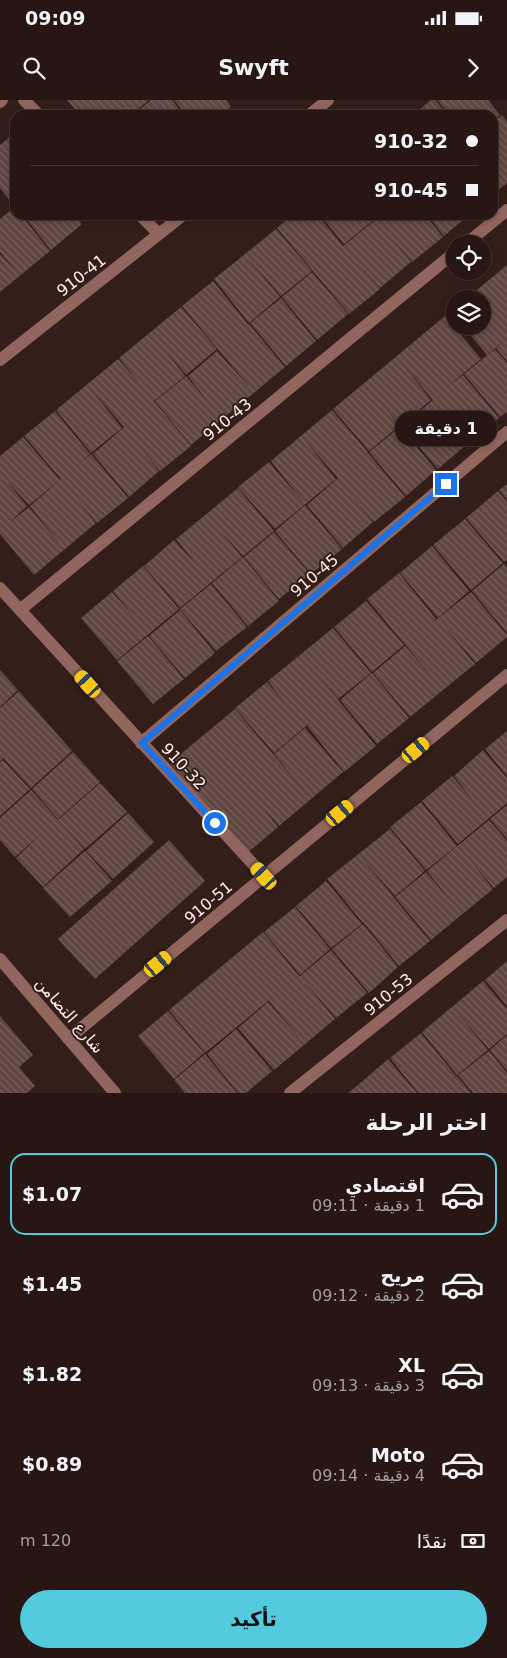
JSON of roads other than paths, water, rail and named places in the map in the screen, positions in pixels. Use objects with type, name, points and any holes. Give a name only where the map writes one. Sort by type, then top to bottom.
[{"type":"street","points":[[24,100],[34,110]]},
{"type":"street","points":[[315,110],[328,100]]},
{"type":"street","points":[[145,220],[159,234]]},
{"type":"street","name":"910-41","points":[[0,360],[177,220]]},
{"type":"street","points":[[477,235],[495,220]]},
{"type":"street","name":"910-43","points":[[20,610],[446,259]]},
{"type":"street","name":"910-45","points":[[142,743],[507,432]]},
{"type":"street","name":"910-32","points":[[0,588],[264,876]]},
{"type":"street","name":"910-51","points":[[68,1038],[507,675]]},
{"type":"street","name":"910-53","points":[[290,1093],[507,920]]},
{"type":"street","name":"شارع التضامن","points":[[0,959],[115,1093]]}]
